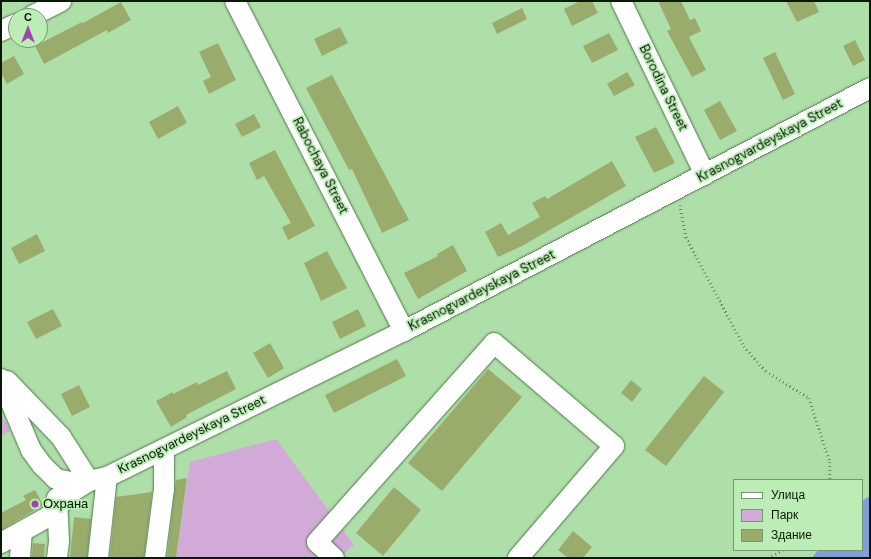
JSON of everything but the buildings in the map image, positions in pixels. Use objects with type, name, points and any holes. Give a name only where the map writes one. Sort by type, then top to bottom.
[{"type":"street","points":[[47,8],[61,1]]},
{"type":"street","name":"Rabochaya Street","points":[[236,1],[404,331]]},
{"type":"street","name":"Borodina Street","points":[[622,1],[705,176]]},
{"type":"street","name":"Krasnogvardeyskaya Street","points":[[1,543],[48,517],[70,493],[164,450],[404,331],[705,176],[870,88]]},
{"type":"street","points":[[334,558],[317,542],[494,343],[614,446],[518,558]]},
{"type":"street","points":[[1,376],[61,436],[98,479],[98,558]]},
{"type":"street","points":[[1,379],[31,450],[42,465],[56,478],[72,482],[98,479]]},
{"type":"street","points":[[155,558],[164,489],[164,450]]},
{"type":"street","points":[[56,478],[59,541],[57,558]]},
{"type":"street","points":[[20,558],[22,532]]},
{"type":"path","points":[[678,189],[686,237],[744,346],[766,371],[809,398],[830,462],[830,479]]},
{"type":"path","points":[[768,558],[781,551]]},
{"type":"green space","points":[[1,414],[10,431],[1,436]]},
{"type":"green space","points":[[276,439],[354,545],[338,558],[176,558],[190,462]]},
{"type":"water","points":[[870,496],[870,558],[812,558],[817,551],[863,551],[863,500]]},
{"type":"place","name":"Охрана","points":[[35,504]]}]
